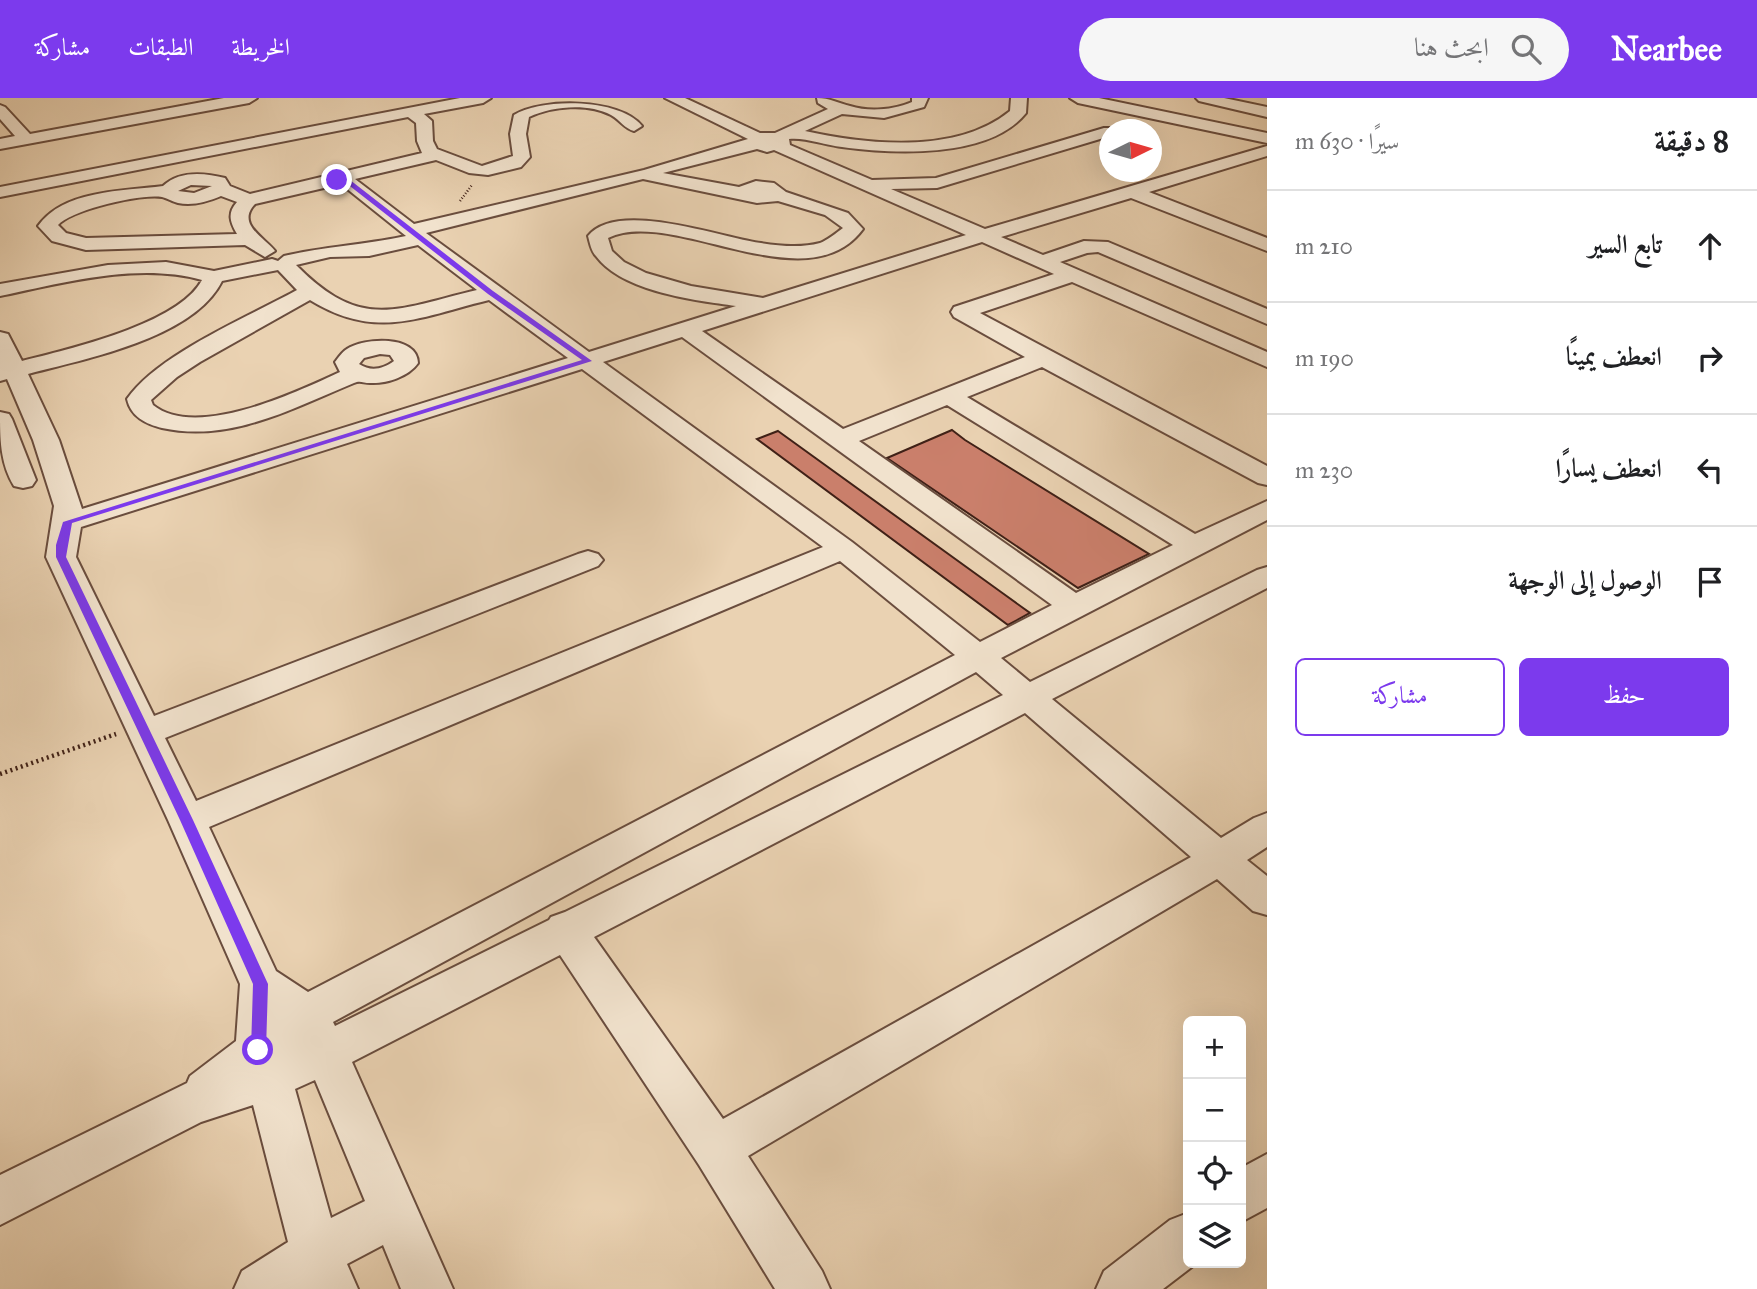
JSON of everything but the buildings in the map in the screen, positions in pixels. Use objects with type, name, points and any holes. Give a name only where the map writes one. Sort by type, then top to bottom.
[{"type":"street","points":[[0,144],[23,136],[223,98]]},
{"type":"street","points":[[0,137],[23,136],[249,98]]},
{"type":"street","points":[[0,192],[483,98]]},
{"type":"street","points":[[673,98],[758,141]]},
{"type":"street","points":[[693,107],[716,98]]},
{"type":"street","points":[[821,98],[842,108],[869,112],[897,111],[916,106],[920,98]]},
{"type":"street","points":[[0,289],[99,272],[168,270],[214,277],[330,251],[359,252],[410,231],[639,157],[781,139],[914,146],[956,142],[1006,125],[1018,113],[1019,98]]},
{"type":"street","points":[[1078,98],[1267,138]]},
{"type":"street","points":[[1204,98],[1267,111]]},
{"type":"street","points":[[1183,100],[1267,118]]},
{"type":"street","points":[[411,112],[423,119],[425,144],[436,155],[482,170],[515,163],[522,157],[518,134],[522,115],[542,105],[570,101],[603,103],[622,110],[639,157],[688,185],[744,193],[763,199],[777,195],[834,212],[847,219],[853,229],[843,239],[827,246],[797,252],[761,250],[650,226],[608,229],[600,233],[597,240],[606,260],[631,275],[700,293],[767,305]]},
{"type":"street","points":[[1116,106],[1117,119]]},
{"type":"street","points":[[781,139],[842,108]]},
{"type":"street","points":[[0,110],[23,136]]},
{"type":"street","points":[[1192,123],[1267,150]]},
{"type":"street","points":[[867,184],[967,182],[1099,136]]},
{"type":"street","points":[[287,137],[309,153]]},
{"type":"street","points":[[781,139],[867,184],[1267,360]]},
{"type":"street","points":[[1046,155],[1099,144]]},
{"type":"street","points":[[68,522],[588,361],[684,328],[767,305],[1267,150]]},
{"type":"street","points":[[246,234],[206,239],[86,244],[60,237],[47,226],[53,218],[75,207],[168,191],[178,183],[203,179],[219,182],[220,190],[248,200],[436,155]]},
{"type":"street","points":[[340,177],[491,293],[588,361],[842,549],[978,657],[1267,899]]},
{"type":"street","points":[[1130,191],[1267,245]]},
{"type":"street","points":[[248,200],[239,220],[246,234],[281,262],[310,292],[340,309],[386,318],[491,293]]},
{"type":"street","points":[[1042,262],[1084,247],[1101,246],[1267,317]]},
{"type":"street","points":[[1073,275],[962,312],[1267,477]]},
{"type":"street","points":[[7,372],[105,346],[138,334],[190,306],[206,294],[214,277]]},
{"type":"street","points":[[310,292],[169,373],[144,392],[139,399],[140,406],[150,415],[171,422],[191,424],[228,421],[288,405],[356,373],[347,365],[350,357],[360,351],[380,347],[386,318]]},
{"type":"street","points":[[684,328],[1074,606]]},
{"type":"street","points":[[0,339],[7,372],[46,440],[68,506],[68,522],[61,545],[61,557],[187,820],[261,984],[264,1064],[324,1271]]},
{"type":"street","points":[[841,439],[1043,358]]},
{"type":"street","points":[[949,396],[1194,545]]},
{"type":"street","points":[[0,419],[6,451],[23,480]]},
{"type":"street","points":[[6,451],[46,440]]},
{"type":"street","points":[[0,1202],[264,1064],[978,657],[1267,509]]},
{"type":"street","points":[[187,820],[842,549]]},
{"type":"street","points":[[142,729],[588,560]]},
{"type":"street","points":[[316,1034],[565,929],[1028,699],[1267,576]]},
{"type":"street","points":[[716,1149],[1219,859],[1267,828]]},
{"type":"street","points":[[565,929],[716,1149],[804,1289]]},
{"type":"street","points":[[261,984],[316,1034],[427,1289]]},
{"type":"street","points":[[1246,1194],[1267,1178]]},
{"type":"street","points":[[260,1289],[324,1271],[394,1212]]},
{"type":"street","points":[[1122,1289],[1183,1242]]},
{"type":"path","points":[[0,774],[142,729]]},
{"type":"route","points":[[258,1050],[261,984],[187,820],[61,557],[61,545],[68,522],[588,361],[491,293],[348,181],[337,180]]}]
